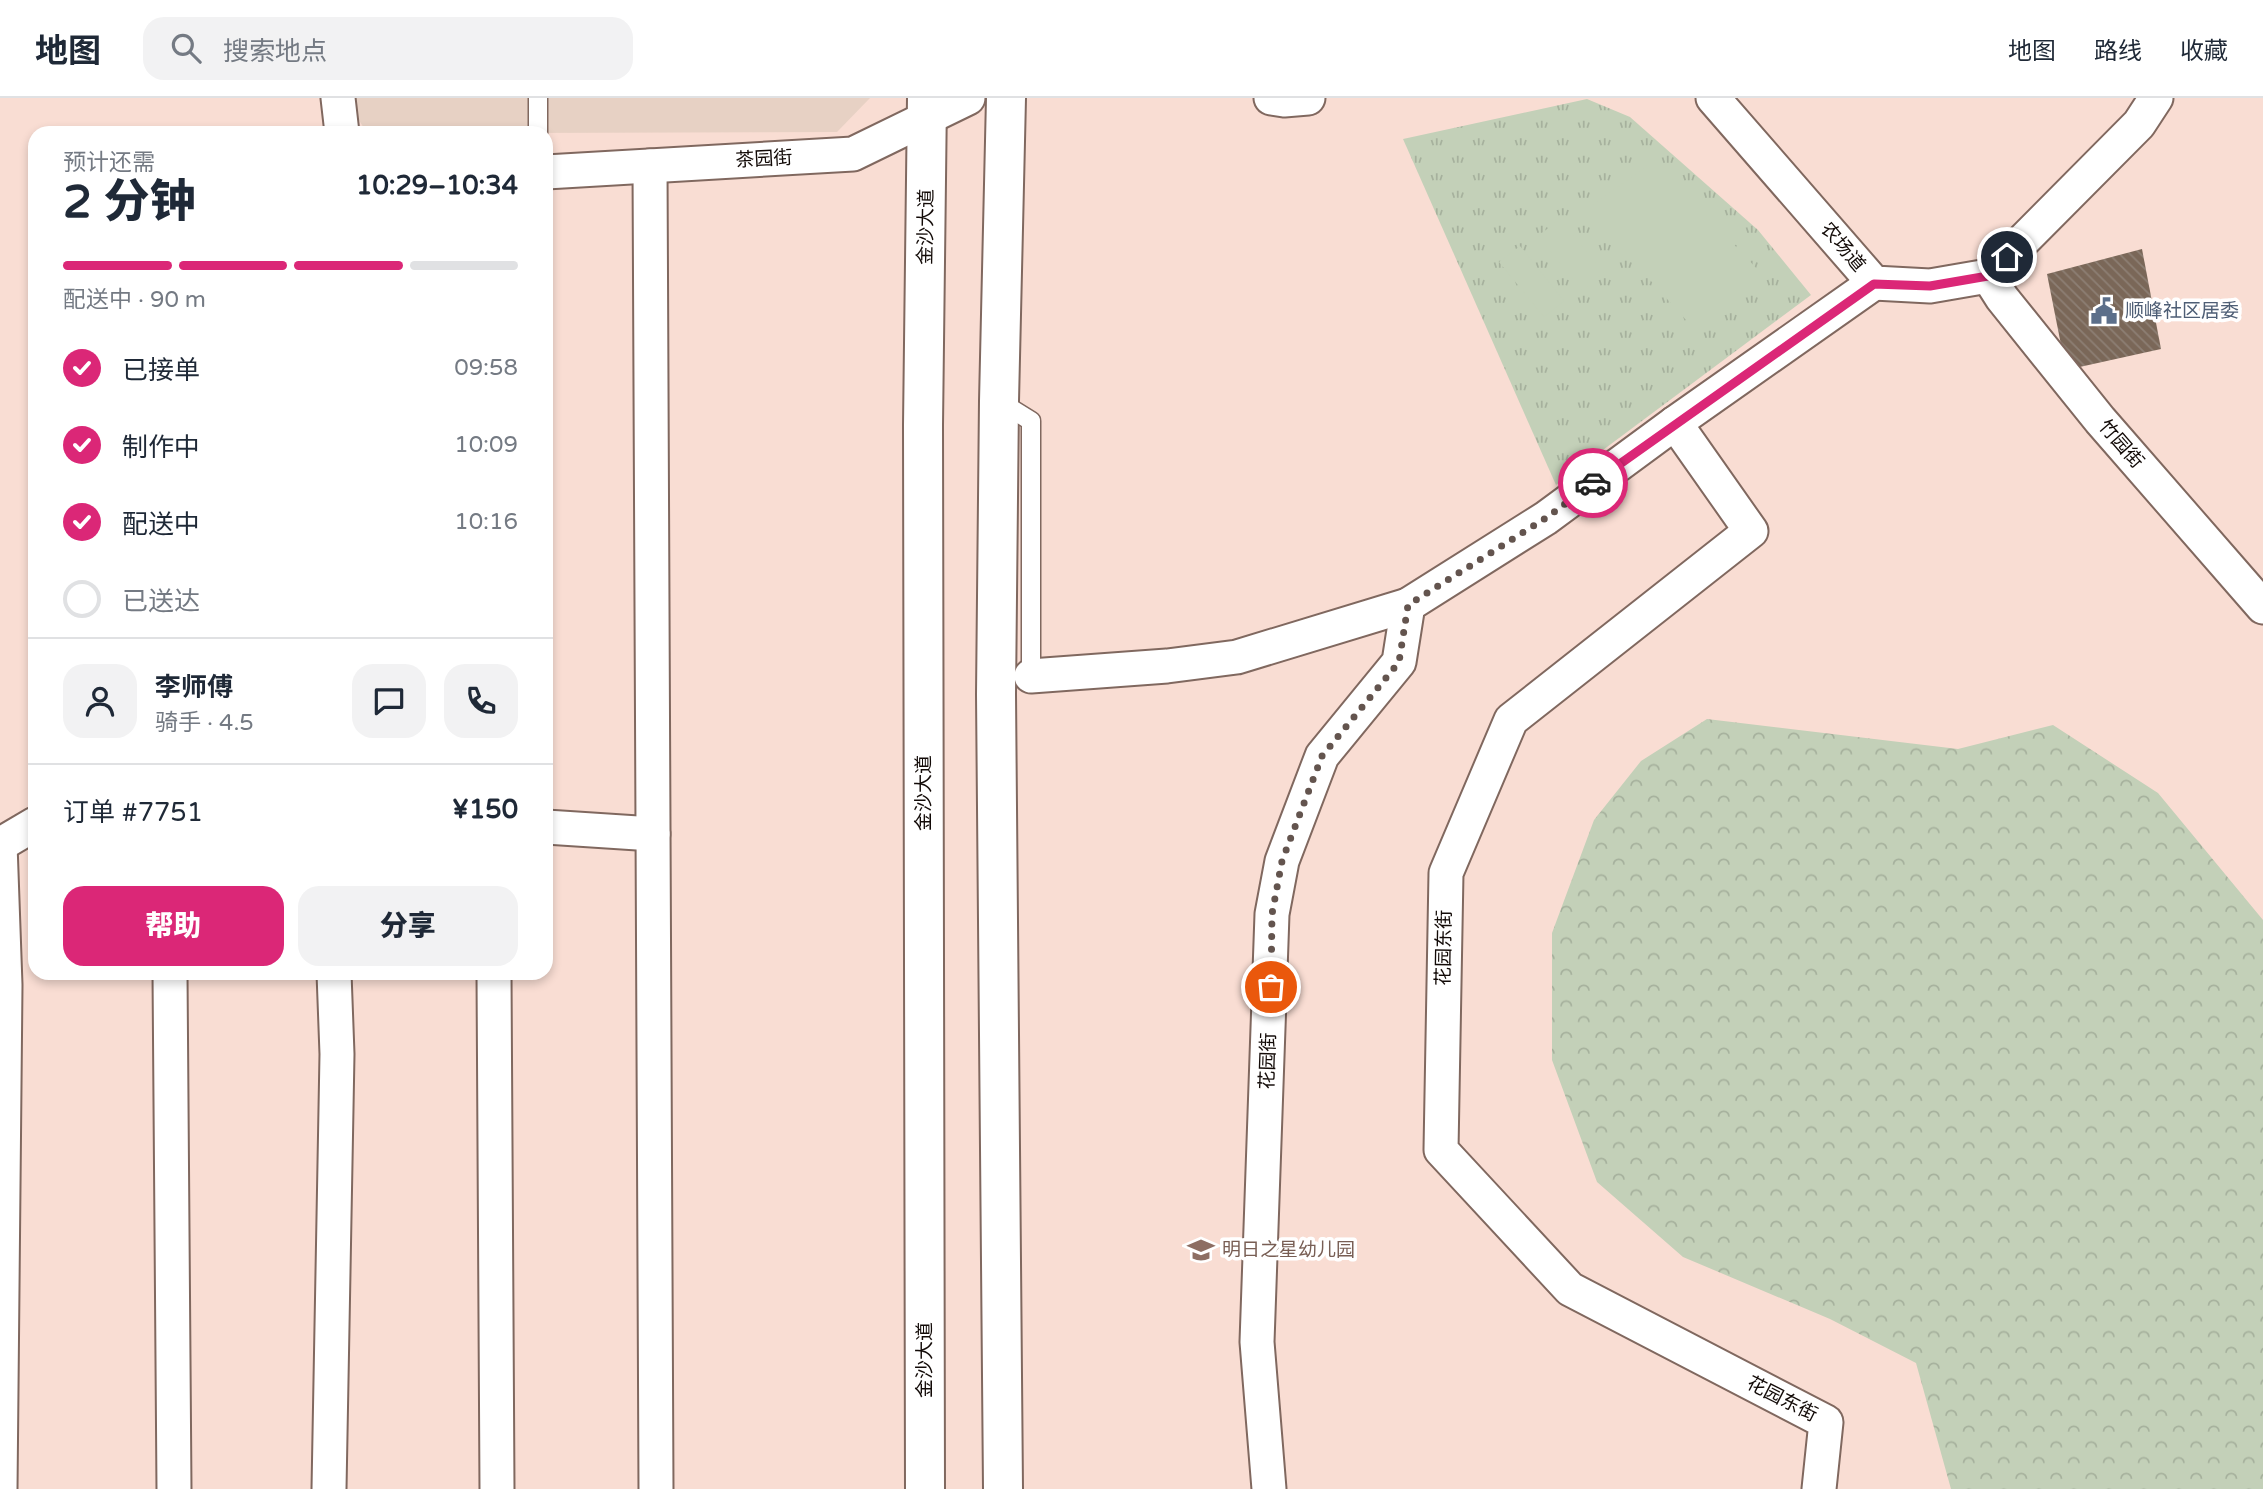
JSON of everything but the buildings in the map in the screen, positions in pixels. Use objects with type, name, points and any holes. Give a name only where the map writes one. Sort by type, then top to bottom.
[{"type":"main road","points":[[1003,1489],[996,694],[1006,98]]},
{"type":"main road","name":"金沙大道","points":[[925,1489],[923,425],[927,108]]},
{"type":"street","points":[[338,98],[341,126]]},
{"type":"street","name":"茶园街","points":[[553,172],[853,154],[927,108],[968,98]]},
{"type":"street","points":[[1271,98],[1308,98]]},
{"type":"street","name":"农场道","points":[[1713,98],[1874,284],[1930,286],[1988,276]]},
{"type":"street","points":[[1988,276],[2139,124],[2155,98]]},
{"type":"street","points":[[650,166],[656,1489]]},
{"type":"street","name":"竹园街","points":[[1988,276],[2002,298],[2100,420],[2263,607]]},
{"type":"street","points":[[1031,676],[1167,666],[1237,657],[1408,605],[1546,518],[1675,423],[1874,284]]},
{"type":"street","name":"花园东街","points":[[1675,423],[1751,531],[1511,720],[1446,873],[1441,1150],[1570,1289],[1826,1422],[1819,1489]]},
{"type":"street","name":"花园街","points":[[1269,1489],[1257,1342],[1272,914],[1282,861],[1322,756],[1399,662],[1408,605]]},
{"type":"street","points":[[553,827],[653,834]]},
{"type":"street","points":[[0,1489],[5,985],[0,844],[28,828]]},
{"type":"street","points":[[170,980],[174,1489]]},
{"type":"street","points":[[329,1489],[337,1054],[334,980]]},
{"type":"street","points":[[494,980],[497,1489]]},
{"type":"lane","points":[[538,98],[538,126]]},
{"type":"lane","points":[[999,401],[1031,421],[1031,676]]},
{"type":"shaded area","points":[[345,98],[870,98],[837,132],[553,133],[553,126],[363,126]]},
{"type":"green space","points":[[1587,99],[1630,117],[1758,230],[1811,295],[1556,485],[1403,139]]},
{"type":"green space","points":[[1654,160],[1759,271],[1695,330],[1587,210]]},
{"type":"green space","points":[[1560,219],[1604,273],[1582,290],[1538,236]]},
{"type":"green space","points":[[1520,246],[1564,301],[1544,317],[1499,262]]},
{"type":"green space","points":[[1707,719],[1958,749],[2053,725],[2158,793],[2263,920],[2263,1489],[1951,1489],[1916,1363],[1830,1319],[1683,1257],[1597,1182],[1552,1060],[1552,933],[1594,820],[1641,761]]},
{"type":"way so far","points":[[1271,987],[1272,914],[1282,861],[1322,756],[1399,662],[1408,605],[1546,518],[1593,483]]},
{"type":"place","name":"顺峰社区居委","points":[[2104,311]]},
{"type":"place","name":"明日之星幼儿园","points":[[1201,1250]]},
{"type":"route","points":[[1593,483],[1874,284],[1930,286],[1988,276],[2007,257]]}]
